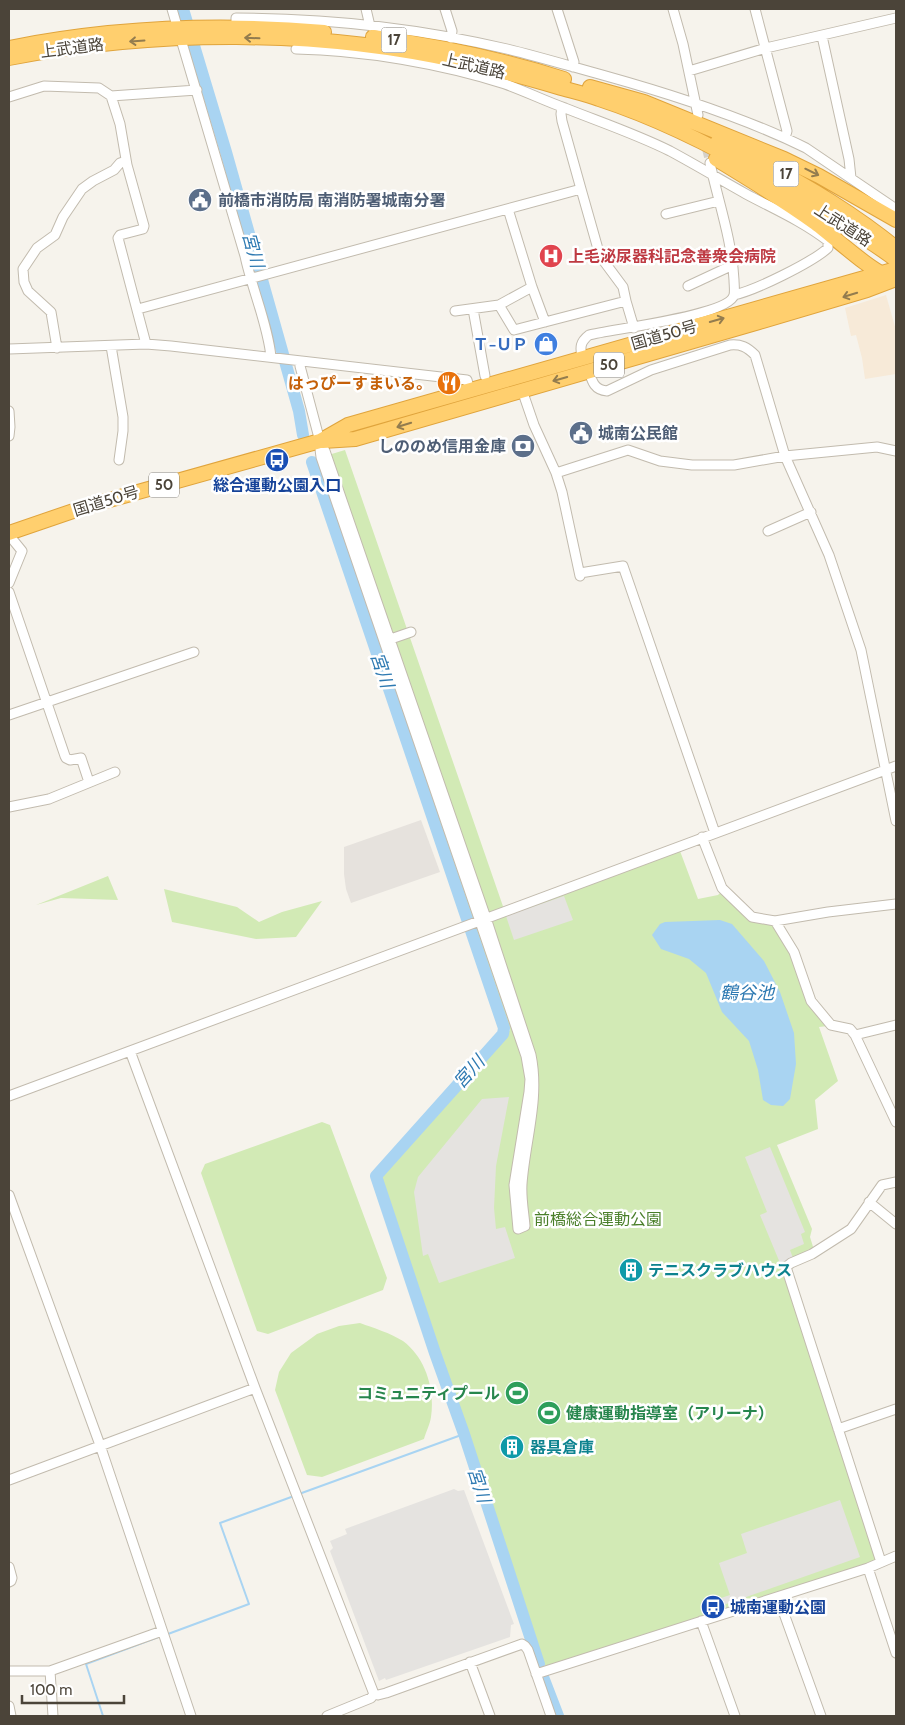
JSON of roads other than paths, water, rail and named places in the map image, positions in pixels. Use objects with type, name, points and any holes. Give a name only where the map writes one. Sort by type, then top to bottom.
[{"type":"highway","name":"上武道路","points":[[9,58],[236,27],[354,35],[407,42],[490,58],[587,86],[666,118],[772,167],[839,206],[893,270]]},
{"type":"highway","name":"上武道路","points":[[9,48],[89,34],[187,33],[315,45],[384,48],[461,61],[598,98],[701,142],[797,195],[893,270]]},
{"type":"highway","name":"17","points":[[587,86],[644,102],[722,133],[820,176],[896,220]]},
{"type":"highway","name":"17","points":[[558,87],[649,125],[704,153],[776,197],[813,222],[853,253],[893,270]]},
{"type":"highway","name":"17","points":[[881,211],[896,226]]},
{"type":"highway","points":[[841,286],[851,279],[857,271],[857,264],[853,253]]},
{"type":"highway","name":"国道50号","points":[[9,534],[88,506],[320,441],[355,439],[522,390],[586,364],[893,270]]},
{"type":"highway","name":"国道50号","points":[[320,441],[348,425],[470,390],[586,364],[849,295],[893,270]]},
{"type":"street","points":[[172,9],[187,33],[197,90],[274,357]]},
{"type":"street","points":[[366,9],[370,26]]},
{"type":"street","points":[[445,9],[452,31],[451,38]]},
{"type":"street","points":[[557,9],[574,62],[573,67]]},
{"type":"street","points":[[673,9],[698,115]]},
{"type":"street","points":[[755,9],[787,131],[785,138]]},
{"type":"street","points":[[689,71],[766,48],[893,18],[887,9]]},
{"type":"street","points":[[236,27],[236,18],[279,14],[451,38],[508,50],[573,67],[696,103],[785,138],[806,148],[896,210]]},
{"type":"street","points":[[822,36],[849,159],[851,178]]},
{"type":"street","points":[[296,49],[315,45],[475,76],[517,88],[562,108],[622,129],[669,151],[797,220],[829,244],[828,248],[813,260],[747,292],[734,295]]},
{"type":"street","points":[[9,96],[44,86],[99,88],[111,96],[197,90]]},
{"type":"street","points":[[111,96],[120,124],[126,161],[144,226],[143,229],[120,235],[118,238],[146,344]]},
{"type":"street","points":[[562,108],[562,121],[600,256],[623,287],[634,328]]},
{"type":"street","points":[[57,348],[51,312],[28,291],[24,282],[23,269],[37,248],[55,235],[63,217],[82,189],[114,170],[120,163],[126,161]]},
{"type":"street","points":[[710,163],[733,265],[734,295],[730,301],[722,306],[634,328],[588,335],[580,347],[592,383],[597,388],[607,391],[651,370],[708,351],[739,344],[749,349],[755,355],[785,456],[829,555],[862,650],[896,821]]},
{"type":"street","points":[[138,309],[581,189]]},
{"type":"street","points":[[666,214],[719,201]]},
{"type":"street","points":[[508,209],[544,322]]},
{"type":"street","points":[[688,286],[733,265]]},
{"type":"street","points":[[456,311],[499,305],[532,287]]},
{"type":"street","points":[[499,305],[514,330],[626,301]]},
{"type":"street","points":[[473,309],[485,376]]},
{"type":"street","points":[[9,349],[146,344],[466,380],[470,390]]},
{"type":"street","points":[[111,346],[123,417],[119,460]]},
{"type":"street","points":[[296,360],[300,366],[320,441],[321,457],[387,640],[480,920],[523,1045],[530,1079],[530,1092],[514,1184],[518,1229],[525,1226],[522,1185],[534,1093],[534,1070],[529,1048],[480,920]]},
{"type":"street","points":[[522,390],[534,425],[556,473],[562,492],[580,575],[623,566],[715,833]]},
{"type":"street","points":[[9,411],[9,436]]},
{"type":"street","points":[[556,473],[628,450],[660,461],[692,465],[734,465],[785,456],[877,447],[896,452]]},
{"type":"street","points":[[768,531],[811,512]]},
{"type":"street","points":[[9,534],[22,551],[9,583]]},
{"type":"street","points":[[9,592],[66,758],[70,760],[81,758],[90,782]]},
{"type":"street","points":[[387,640],[411,632]]},
{"type":"street","points":[[9,715],[194,652]]},
{"type":"street","points":[[9,1096],[896,766]]},
{"type":"street","points":[[9,807],[43,801],[115,772]]},
{"type":"street","points":[[702,837],[722,888],[752,917],[775,921],[828,912],[896,904]]},
{"type":"street","points":[[775,921],[794,952],[810,1001],[831,1025],[850,1029],[855,1035],[896,1122]]},
{"type":"street","points":[[855,1035],[896,1026]]},
{"type":"street","points":[[130,1051],[256,1388],[374,1694]]},
{"type":"street","points":[[881,1562],[786,1267],[812,1254],[851,1229],[882,1185],[896,1182]]},
{"type":"street","points":[[9,1195],[100,1445],[192,1716]]},
{"type":"street","points":[[869,1202],[896,1224]]},
{"type":"street","points":[[9,1480],[256,1388]]},
{"type":"street","points":[[838,1429],[896,1409]]},
{"type":"street","points":[[536,1674],[868,1568],[896,1556]]},
{"type":"street","points":[[9,1566],[12,1578],[9,1582]]},
{"type":"street","points":[[868,1568],[896,1653]]},
{"type":"street","points":[[778,1597],[821,1716]]},
{"type":"street","points":[[700,1621],[735,1716]]},
{"type":"street","points":[[9,1672],[50,1671],[162,1631]]},
{"type":"street","points":[[374,1694],[386,1693],[522,1644],[528,1650],[551,1716]]},
{"type":"street","points":[[470,1662],[490,1716]]},
{"type":"street","points":[[50,1671],[53,1716]]},
{"type":"street","points":[[327,1716],[371,1698],[374,1694]]},
{"type":"street","points":[[9,1706],[11,1716]]},
{"type":"water","name":"鶴谷池","points":[[720,920],[732,924],[764,961],[780,992],[794,1033],[796,1064],[790,1099],[783,1106],[771,1105],[763,1100],[758,1070],[749,1041],[722,1012],[706,973],[689,959],[661,949],[652,935],[660,924],[665,922]]},
{"type":"waterway","name":"宮川","points":[[183,9],[226,152],[299,411],[303,435]]},
{"type":"waterway","name":"宮川","points":[[312,462],[504,1028],[503,1034],[376,1176],[464,1434],[539,1664]]},
{"type":"waterway","points":[[299,1494],[464,1434]]},
{"type":"waterway","points":[[168,1634],[249,1604],[220,1523],[294,1496]]},
{"type":"waterway","points":[[103,1716],[86,1664],[161,1636]]},
{"type":"waterway","name":"宮川","points":[[543,1677],[558,1716]]},
{"type":"tunnel","points":[[700,122],[710,163]]},
{"type":"place","name":"前橋市消防局 南消防署城南分署","points":[[200,200]]},
{"type":"place","name":"上毛泌尿器科記念善衆会病院","points":[[551,256]]},
{"type":"place","name":"Ｔ−ＵＰ","points":[[546,344]]},
{"type":"place","name":"はっぴーすまいる。","points":[[449,383]]},
{"type":"place","name":"城南公民館","points":[[581,433]]},
{"type":"place","name":"しののめ信用金庫","points":[[523,446]]},
{"type":"place","name":"総合運動公園入口","points":[[277,460]]},
{"type":"place","name":"テニスクラブハウス","points":[[631,1270]]},
{"type":"place","name":"コミュニティプール","points":[[517,1393]]},
{"type":"place","name":"健康運動指導室（アリーナ）","points":[[549,1413]]},
{"type":"place","name":"器具倉庫","points":[[512,1447]]},
{"type":"place","name":"城南運動公園","points":[[713,1607]]},
{"type":"park label","name":"前橋総合運動公園","points":[[598,1219]]}]
